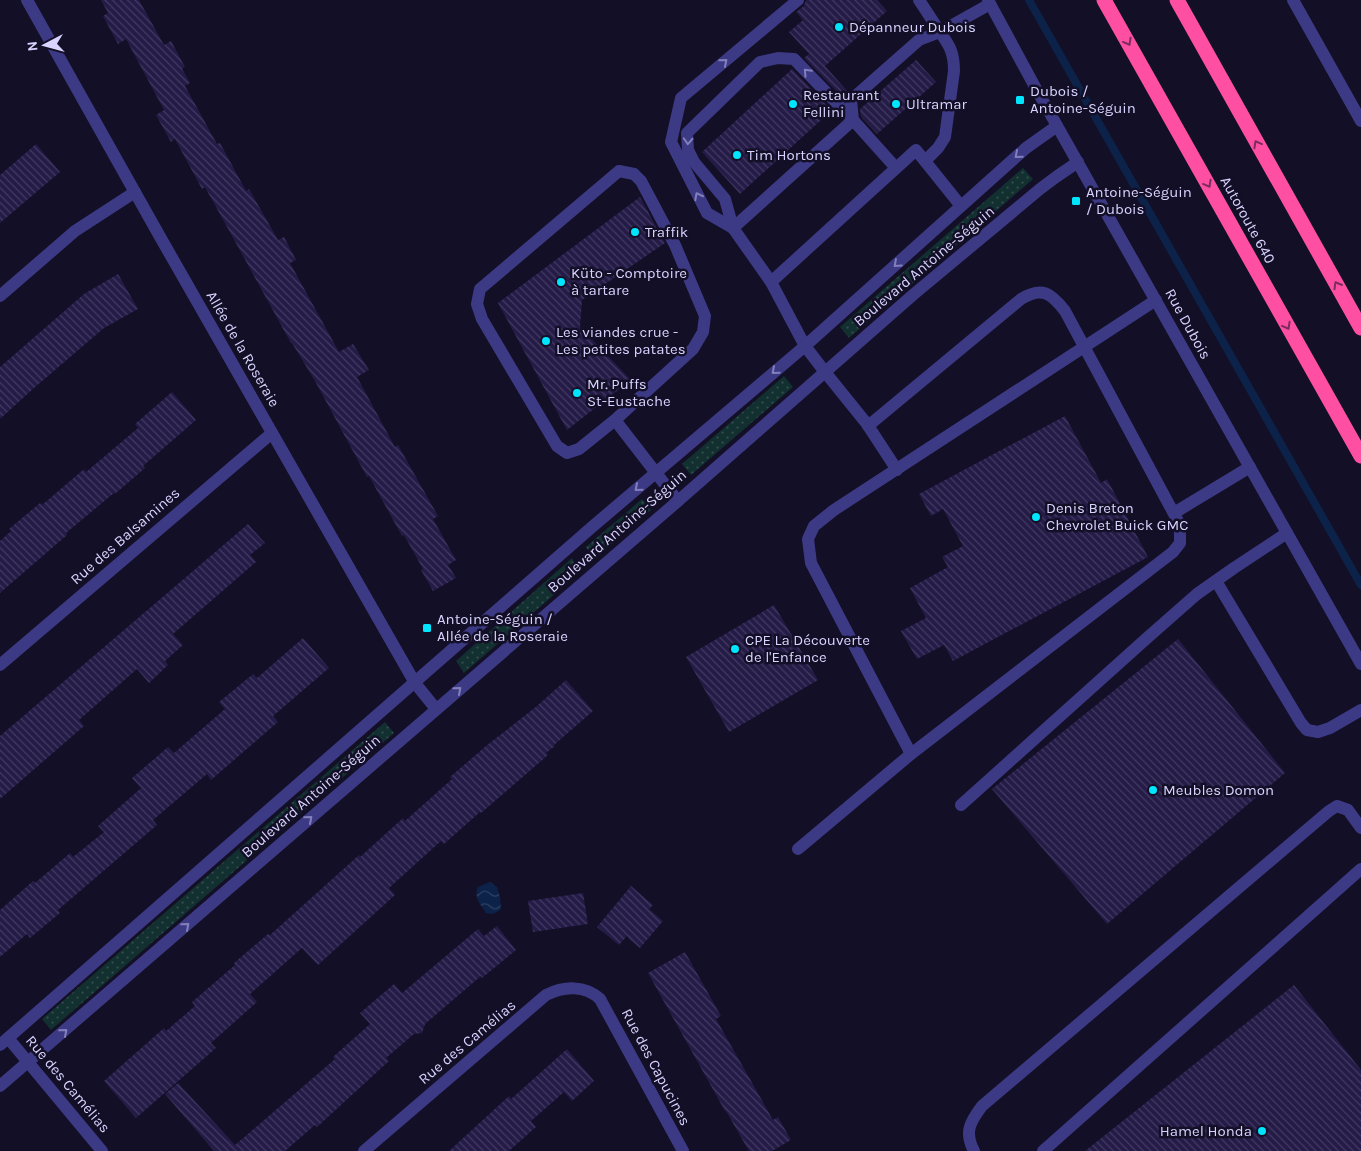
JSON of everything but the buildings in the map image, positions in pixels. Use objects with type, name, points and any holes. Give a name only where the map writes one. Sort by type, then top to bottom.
[{"type":"highway","name":"Autoroute 640","points":[[1104,0],[1361,456]]},
{"type":"highway","points":[[1177,0],[1361,328]]},
{"type":"street","name":"Allée de la Roseraie","points":[[27,0],[415,683],[436,710]]},
{"type":"street","points":[[733,228],[707,213],[671,142],[681,98],[798,0]]},
{"type":"street","points":[[919,0],[952,48],[954,60],[945,137],[938,148],[925,161]]},
{"type":"street","points":[[1293,0],[1361,121]]},
{"type":"street","points":[[853,120],[851,100],[919,40],[940,32],[989,2]]},
{"type":"street","name":"Rue Dubois","points":[[989,2],[1361,664]]},
{"type":"street","points":[[896,168],[794,58],[778,58],[760,62],[688,133],[688,150],[694,162],[725,199],[733,228],[771,282],[805,346],[868,426],[897,470]]},
{"type":"street","points":[[733,228],[853,120]]},
{"type":"street","name":"Boulevard Antoine-Séguin","points":[[4,1041],[656,473],[805,346],[1026,148],[1058,126]]},
{"type":"street","points":[[771,282],[916,150],[961,206]]},
{"type":"street","name":"Boulevard Antoine-Séguin","points":[[0,1086],[914,294],[1040,189],[1078,162]]},
{"type":"street","points":[[619,171],[634,174],[640,181],[675,245],[706,316],[703,332],[693,348],[615,420],[579,449],[567,454],[557,446],[482,319],[477,304],[480,289],[619,171]]},
{"type":"street","points":[[0,296],[75,231],[135,192]]},
{"type":"street","points":[[798,849],[911,754],[1173,552],[1180,543],[1180,525],[1174,513],[1065,310],[1048,294],[1040,292],[1031,293],[1021,299],[868,426]]},
{"type":"street","points":[[911,754],[811,563],[808,539],[814,526],[834,510],[1156,300]]},
{"type":"street","points":[[615,420],[678,500]]},
{"type":"street","name":"Rue des Balsamines","points":[[0,665],[272,433]]},
{"type":"street","points":[[1174,513],[1250,467]]},
{"type":"street","points":[[961,805],[1197,594],[1287,533]]},
{"type":"street","points":[[1216,581],[1307,730],[1318,732],[1330,728],[1361,710]]},
{"type":"street","points":[[974,1151],[968,1136],[973,1118],[982,1106],[1329,811],[1336,806],[1348,810],[1361,828]]},
{"type":"street","points":[[1044,1151],[1361,868]]},
{"type":"street","name":"Rue des Camélias","points":[[364,1151],[546,995],[556,990],[580,988],[589,991],[600,999]]},
{"type":"street","name":"Rue des Capucines","points":[[600,999],[683,1151]]},
{"type":"street","name":"Rue des Camélias","points":[[4,1041],[29,1062],[102,1151]]},
{"type":"green space","points":[[1023,168],[1033,179],[849,338],[840,327]]},
{"type":"green space","points":[[784,376],[793,387],[691,475],[682,464]]},
{"type":"green space","points":[[642,499],[651,510],[593,560],[586,547]]},
{"type":"green space","points":[[572,558],[579,573],[464,673],[456,661]]},
{"type":"green space","points":[[385,722],[394,733],[51,1030],[42,1019]]},
{"type":"water","points":[[490,882],[497,887],[501,909],[496,913],[490,914],[486,913],[476,894],[478,887]]},
{"type":"waterway","points":[[1029,0],[1361,585]]},
{"type":"place","name":"Dépanneur Dubois","points":[[839,27]]},
{"type":"place","name":"Dubois / Antoine-Séguin","points":[[1020,100]]},
{"type":"place","name":"Restaurant Fellini","points":[[793,104]]},
{"type":"place","name":"Ultramar","points":[[896,104]]},
{"type":"place","name":"Tim Hortons","points":[[737,155]]},
{"type":"place","name":"Antoine-Séguin / Dubois","points":[[1076,201]]},
{"type":"place","name":"Traffik","points":[[635,232]]},
{"type":"place","name":"Küto - Comptoire à tartare","points":[[561,282]]},
{"type":"place","name":"Les viandes crue - Les petites patates","points":[[546,341]]},
{"type":"place","name":"Mr. Puffs St-Eustache","points":[[577,393]]},
{"type":"place","name":"Denis Breton Chevrolet Buick GMC","points":[[1036,517]]},
{"type":"place","name":"Antoine-Séguin / Allée de la Roseraie","points":[[427,628]]},
{"type":"place","name":"CPE La Découverte de l'Enfance","points":[[735,649]]},
{"type":"place","name":"Meubles Domon","points":[[1153,790]]},
{"type":"place","name":"Hamel Honda","points":[[1262,1131]]}]
